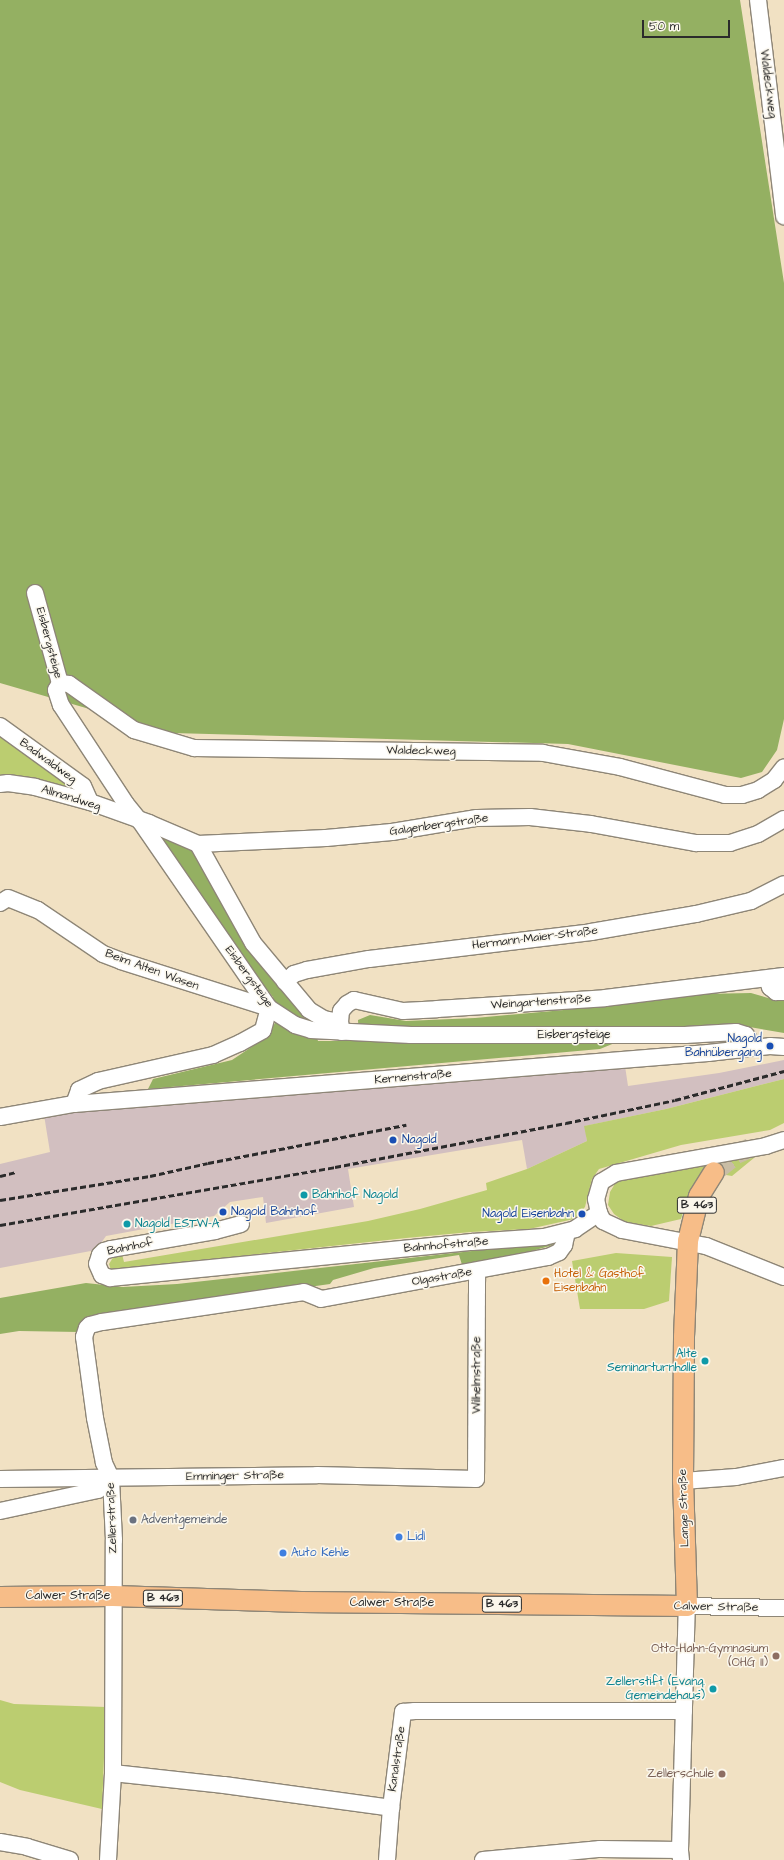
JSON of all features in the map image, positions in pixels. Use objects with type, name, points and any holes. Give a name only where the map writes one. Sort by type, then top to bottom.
[{"type":"main road","name":"Lange Straße","points":[[687,1606],[683,1481],[684,1337],[688,1241],[699,1196],[714,1172]]},
{"type":"main road","name":"Calwer Straße","points":[[0,1597],[113,1596],[307,1602],[687,1606]]},
{"type":"street","name":"Waldeckweg","points":[[758,0],[784,216]]},
{"type":"street","name":"Eisbergsteige","points":[[35,593],[60,683],[56,690],[61,705],[126,804],[140,821],[269,1008],[294,1025],[311,1030],[341,1027],[411,1035],[685,1035],[736,1032],[746,1035],[749,1039],[751,1048]]},
{"type":"street","name":"Waldeckweg","points":[[60,683],[69,684],[134,730],[194,748],[543,753],[620,767],[725,795],[742,795],[758,790],[774,780],[784,767]]},
{"type":"street","name":"Badwaldweg","points":[[0,726],[83,786],[90,802]]},
{"type":"street","name":"Allmandweg","points":[[0,784],[8,783],[35,787],[90,802],[140,821]]},
{"type":"street","name":"Galgenbergstraße","points":[[140,821],[149,823],[198,844],[326,838],[392,832],[477,818],[530,817],[590,824],[696,843],[730,843],[758,834],[784,819]]},
{"type":"street","name":"Eisbergsteige","points":[[198,844],[253,944],[309,1010],[341,1027]]},
{"type":"street","name":"Hermann-Maier-Straße","points":[[285,982],[294,974],[307,970],[369,959],[591,932],[696,914],[751,901],[784,884]]},
{"type":"street","name":"Beim Alten Wasen","points":[[0,903],[8,898],[38,910],[103,954],[269,1008]]},
{"type":"street","name":"Weingartenstraße","points":[[341,1027],[341,1011],[347,1004],[354,1000],[403,1011],[430,1010],[605,998],[784,976]]},
{"type":"street","points":[[767,979],[770,987],[776,992],[784,992]]},
{"type":"street","points":[[74,1104],[80,1090],[98,1081],[213,1055],[240,1043],[263,1030],[269,1008]]},
{"type":"street","points":[[751,1048],[784,1046]]},
{"type":"street","name":"Kernenstraße","points":[[0,1117],[74,1104],[708,1053],[751,1048]]},
{"type":"street","points":[[782,1273],[688,1241],[622,1230],[603,1222],[599,1213],[596,1199],[601,1182],[616,1173],[766,1146],[784,1140]]},
{"type":"street","name":"Bahnhofstraße","points":[[98,1264],[102,1275],[110,1278],[472,1242],[544,1237],[567,1232],[599,1213]]},
{"type":"street","name":"Bahnhof","points":[[98,1264],[100,1255],[104,1251],[111,1249],[215,1231],[241,1224]]},
{"type":"street","name":"Olgastraße","points":[[304,1292],[320,1298],[477,1271],[548,1257],[559,1252],[564,1245],[567,1232]]},
{"type":"street","name":"Wilhelmstraße","points":[[476,1479],[477,1271]]},
{"type":"street","name":"Zellerstraße","points":[[108,1860],[113,1773],[114,1540],[111,1478],[104,1463],[95,1418],[84,1337],[87,1328],[102,1322],[304,1292]]},
{"type":"street","points":[[683,1481],[736,1477],[784,1468]]},
{"type":"street","name":"Emminger Straße","points":[[0,1479],[317,1475],[476,1479]]},
{"type":"street","points":[[0,1511],[98,1490],[111,1478]]},
{"type":"street","name":"Calwer Straße","points":[[687,1606],[784,1608]]},
{"type":"street","name":"Lange Straße","points":[[681,1855],[687,1606]]},
{"type":"street","name":"Kanalstraße","points":[[113,1773],[224,1785],[391,1808],[403,1712],[684,1711]]},
{"type":"street","points":[[387,1860],[391,1808]]},
{"type":"street","points":[[0,1842],[27,1847],[70,1860]]},
{"type":"street","points":[[483,1860],[600,1850],[681,1855]]},
{"type":"shaded area","points":[[784,1060],[784,1079],[666,1109],[585,1126],[587,1141],[527,1169],[522,1140],[348,1169],[354,1207],[266,1223],[263,1197],[230,1202],[214,1216],[106,1236],[96,1250],[0,1268],[0,1164],[50,1152],[44,1115],[298,1087],[625,1066],[628,1086],[719,1073]]},
{"type":"green space","points":[[0,0],[740,0],[784,283],[784,719],[777,750],[762,772],[741,778],[568,744],[172,733],[0,683]]},
{"type":"green space","points":[[0,732],[61,776],[75,792],[0,781]]},
{"type":"green space","points":[[153,831],[195,851],[311,1018],[318,1041],[359,1041],[358,1020],[370,1015],[406,1021],[475,1018],[575,1009],[702,994],[751,993],[775,1000],[784,1000],[784,1033],[732,1024],[649,1029],[600,1049],[148,1089],[153,1079],[232,1060],[268,1036],[277,1019],[273,997],[250,968],[193,883]]},
{"type":"green space","points":[[784,1079],[784,1123],[770,1130],[681,1145],[599,1169],[592,1179],[585,1207],[574,1219],[529,1229],[471,1232],[406,1238],[118,1271],[111,1270],[109,1264],[114,1256],[122,1254],[124,1262],[368,1221],[420,1209],[487,1190],[486,1183],[527,1169],[587,1141],[584,1126],[666,1109]]},
{"type":"green space","points":[[760,1153],[732,1176],[702,1171],[688,1195],[681,1219],[651,1226],[625,1222],[614,1214],[608,1205],[610,1192],[616,1182],[629,1176]]},
{"type":"green space","points":[[552,1242],[553,1245],[463,1268],[459,1255],[374,1268],[333,1280],[330,1284],[123,1313],[79,1332],[19,1331],[0,1334],[0,1298],[86,1283],[123,1287],[177,1284]]},
{"type":"green space","points":[[616,1253],[672,1257],[669,1301],[644,1309],[580,1309],[572,1261]]},
{"type":"green space","points":[[0,1700],[14,1704],[106,1707],[102,1809],[20,1790],[0,1782]]},
{"type":"tunnel","points":[[714,1172],[736,1154],[750,1148]]},
{"type":"railway","points":[[0,1225],[335,1167],[566,1123],[675,1100],[784,1071]]},
{"type":"railway","points":[[0,1200],[150,1176],[208,1163],[406,1125]]},
{"type":"railway","points":[[0,1176],[16,1172]]},
{"type":"place","name":"Nagold Bahnübergang","points":[[770,1046]]},
{"type":"place","name":"Nagold","points":[[393,1140]]},
{"type":"place","name":"Bahnhof Nagold","points":[[304,1195]]},
{"type":"place","name":"Nagold Bahnhof","points":[[223,1212]]},
{"type":"place","name":"Nagold Eisenbahn","points":[[582,1214]]},
{"type":"place","name":"Nagold ESTW-A","points":[[127,1224]]},
{"type":"place","name":"Hotel & Gasthof Eisenbahn","points":[[546,1281]]},
{"type":"place","name":"Alte Seminarturnhalle","points":[[705,1361]]},
{"type":"place","name":"Adventgemeinde","points":[[133,1520]]},
{"type":"place","name":"Lidl","points":[[399,1537]]},
{"type":"place","name":"Auto Kehle","points":[[283,1553]]},
{"type":"place","name":"Otto-Hahn-Gymnasium (OHG II)","points":[[776,1656]]},
{"type":"place","name":"Zellerstift (Evang. Gemeindehaus)","points":[[713,1689]]},
{"type":"place","name":"Zellerschule","points":[[722,1774]]}]
